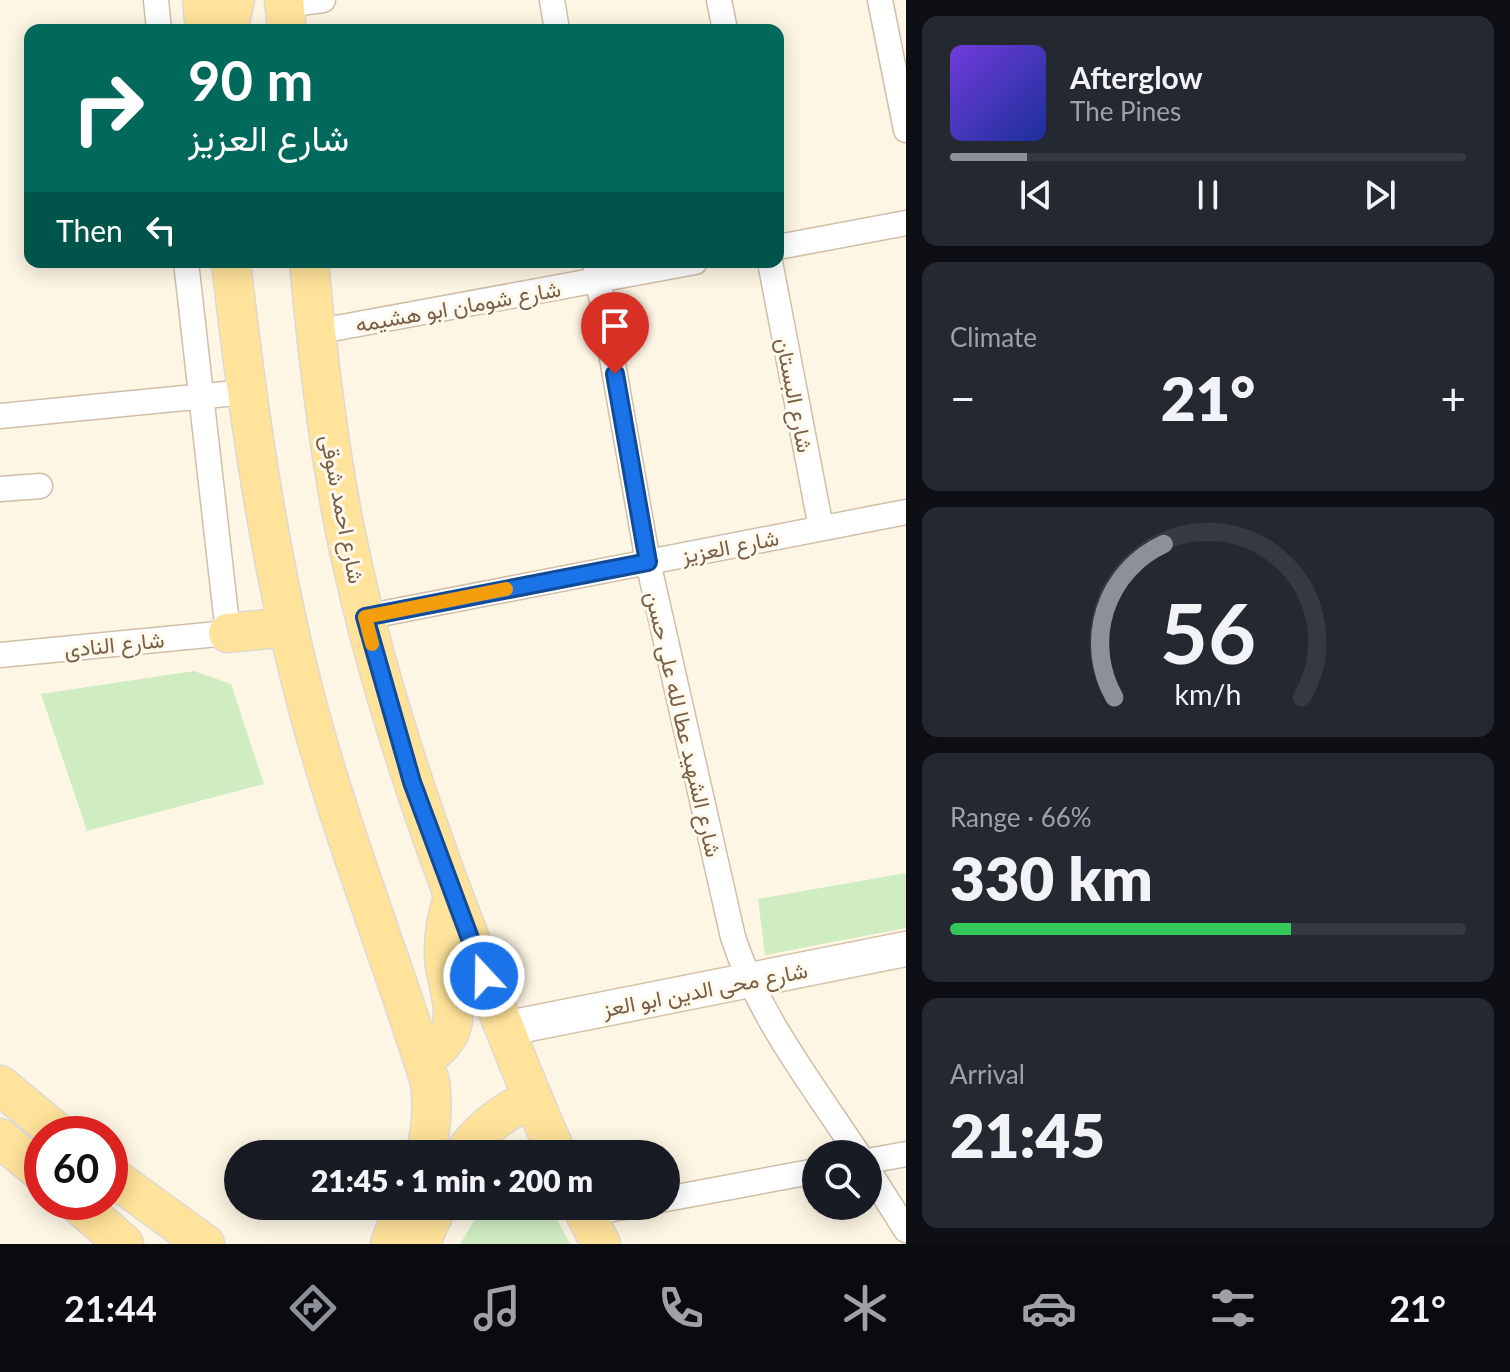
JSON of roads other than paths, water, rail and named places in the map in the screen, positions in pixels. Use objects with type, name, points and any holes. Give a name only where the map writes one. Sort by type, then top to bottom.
[{"type":"main road","points":[[202,0],[204,24]]},
{"type":"main road","points":[[229,24],[235,0]]},
{"type":"main road","points":[[232,268],[246,392],[265,513],[288,627],[330,783],[430,1082],[433,1106],[428,1140]]},
{"type":"main road","name":"شارع احمد شوقى","points":[[310,268],[315,332],[340,498],[365,617],[412,782],[504,1029],[551,1140]]},
{"type":"main road","points":[[228,633],[288,627]]},
{"type":"main road","points":[[423,1059],[445,1040],[455,1013],[444,949],[453,896]]},
{"type":"main road","name":"شارع محى الدين ابو العز","points":[[504,1029],[906,949]]},
{"type":"main road","points":[[0,1085],[37,1116]]},
{"type":"main road","points":[[475,1140],[501,1114],[532,1099]]},
{"type":"main road","points":[[0,1138],[24,1158]]},
{"type":"main road","points":[[128,1188],[205,1244]]},
{"type":"main road","points":[[97,1220],[124,1244]]},
{"type":"main road","points":[[390,1244],[399,1220]]},
{"type":"main road","points":[[420,1244],[431,1220]]},
{"type":"street","points":[[156,0],[158,24]]},
{"type":"street","points":[[286,12],[323,0]]},
{"type":"street","points":[[552,0],[556,24]]},
{"type":"street","points":[[719,0],[724,24]]},
{"type":"street","points":[[880,0],[906,130]]},
{"type":"street","points":[[784,246],[906,223]]},
{"type":"street","points":[[187,268],[228,633]]},
{"type":"street","name":"شارع شومان ابو هشيمه","points":[[315,332],[597,271],[630,268]]},
{"type":"street","name":"شارع البستان","points":[[771,268],[821,528]]},
{"type":"street","name":"شارع الشهيد عطا لله على حسن","points":[[597,271],[648,562],[733,937],[748,980],[778,1033],[849,1140]]},
{"type":"street","points":[[0,416],[246,392]]},
{"type":"street","points":[[0,489],[40,486]]},
{"type":"street","name":"شارع العزيز","points":[[365,617],[906,512]]},
{"type":"street","name":"شارع النادى","points":[[0,655],[228,633]]},
{"type":"street","points":[[882,1158],[906,1154]]},
{"type":"street","points":[[680,1196],[802,1174]]},
{"type":"street","points":[[882,1192],[906,1230]]}]
